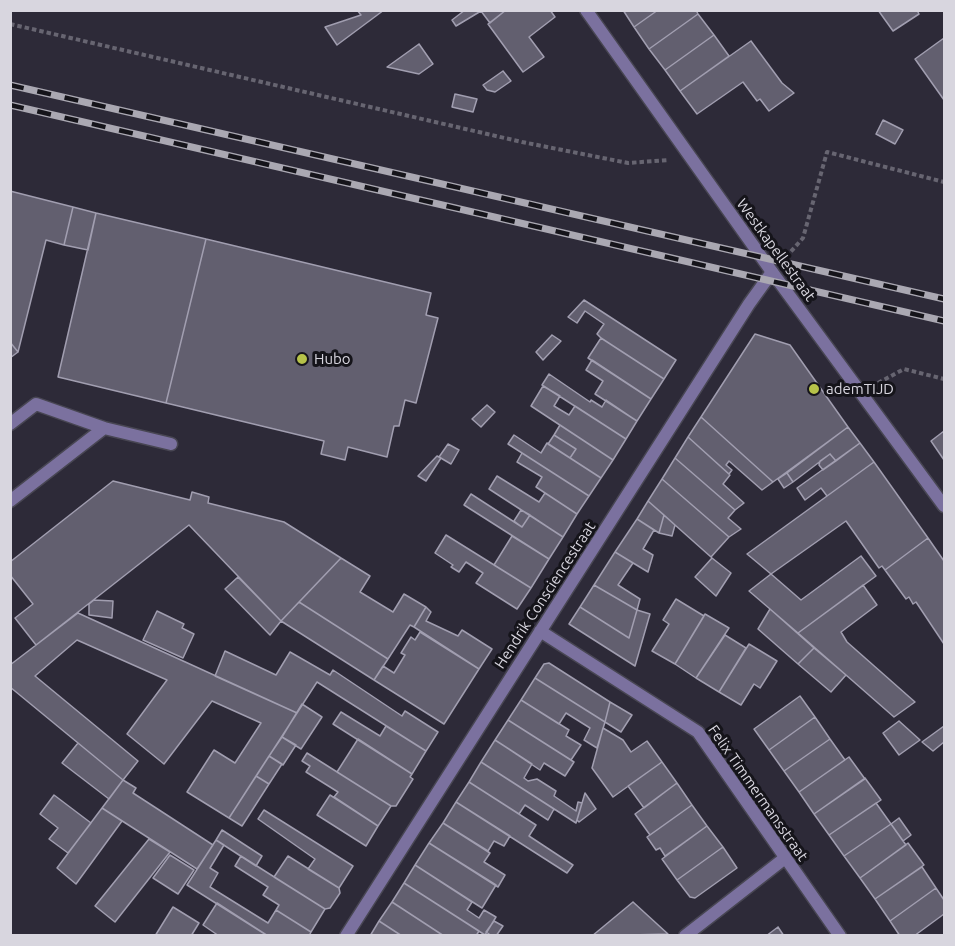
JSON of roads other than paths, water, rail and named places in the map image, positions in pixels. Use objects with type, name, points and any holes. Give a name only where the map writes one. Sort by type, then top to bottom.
[{"type":"street","name":"Westkapellestraat","points":[[586,10],[772,272],[945,506]]},
{"type":"street","name":"Hendrik Consciencestraat","points":[[346,936],[749,304],[772,272]]},
{"type":"street","points":[[10,424],[36,404],[104,428],[171,444]]},
{"type":"street","points":[[10,501],[104,428]]},
{"type":"street","name":"Felix Timmermansstraat","points":[[540,631],[698,732],[840,936]]},
{"type":"street","points":[[684,936],[785,858]]},
{"type":"railway","points":[[10,85],[944,299]]},
{"type":"railway","points":[[10,105],[944,321]]},
{"type":"place","name":"Hubo","points":[[302,359]]},
{"type":"place","name":"ademTIJD","points":[[814,389]]}]
